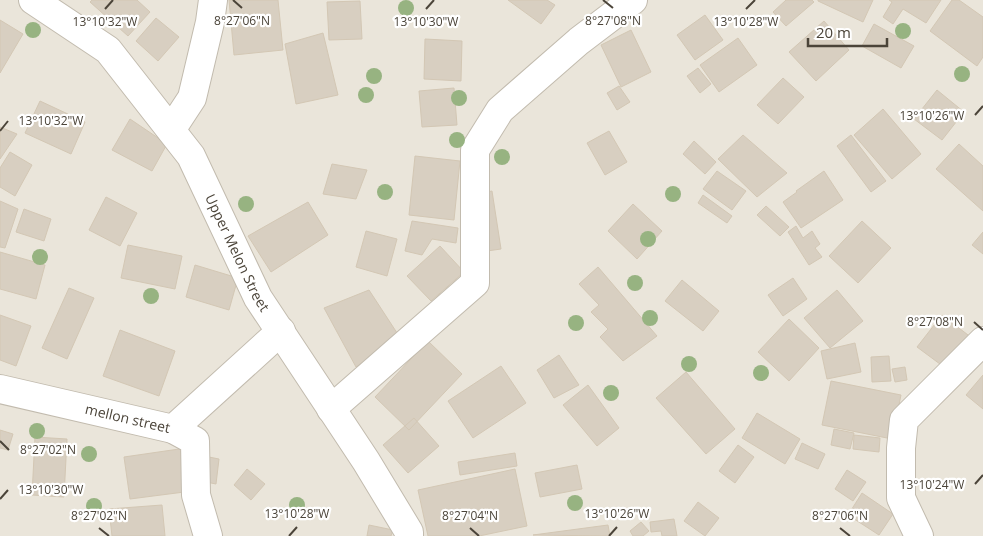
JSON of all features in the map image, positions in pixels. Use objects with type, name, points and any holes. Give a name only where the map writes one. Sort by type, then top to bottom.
[{"type":"street","name":"Upper Melon Street","points":[[33,0],[108,50],[191,156],[258,298],[366,461],[409,532],[409,536]]},
{"type":"street","points":[[171,130],[192,98],[210,22],[213,0]]},
{"type":"street","points":[[331,409],[475,283],[475,150],[500,110],[579,41],[633,0]]},
{"type":"street","name":"mellon street","points":[[0,389],[174,428],[281,331]]},
{"type":"street","points":[[919,536],[901,498],[901,448],[904,420],[983,341]]},
{"type":"street","points":[[174,428],[195,441],[196,495],[208,536]]},
{"type":"shaded area","points":[[0,0],[983,0],[983,536],[0,536]]},
{"type":"building","points":[[92,0],[137,0],[150,12],[128,36],[90,2]]},
{"type":"building","points":[[229,0],[278,0],[283,50],[234,55]]},
{"type":"building","points":[[508,0],[547,0],[555,5],[541,24]]},
{"type":"building","points":[[786,0],[812,0],[814,2],[786,26],[773,12]]},
{"type":"building","points":[[818,0],[873,0],[863,22]]},
{"type":"building","points":[[889,0],[941,0],[926,23],[903,9],[893,24],[883,17],[892,2]]},
{"type":"building","points":[[952,0],[959,0],[983,17],[983,57],[977,66],[930,31]]},
{"type":"building","points":[[360,1],[362,39],[329,40],[327,2]]},
{"type":"building","points":[[705,15],[723,40],[695,60],[677,35]]},
{"type":"building","points":[[156,18],[179,37],[158,61],[136,41]]},
{"type":"building","points":[[0,20],[23,34],[0,73]]},
{"type":"building","points":[[824,21],[849,50],[816,81],[789,52]]},
{"type":"building","points":[[874,24],[914,46],[901,68],[862,46]]},
{"type":"building","points":[[631,30],[651,72],[621,87],[601,45]]},
{"type":"building","points":[[323,33],[338,95],[296,104],[285,44]]},
{"type":"building","points":[[738,38],[757,65],[719,92],[700,65]]},
{"type":"building","points":[[425,39],[462,41],[461,81],[424,79]]},
{"type":"building","points":[[698,68],[711,84],[700,93],[687,76]]},
{"type":"building","points":[[783,78],[804,97],[778,124],[757,105]]},
{"type":"building","points":[[619,86],[630,102],[617,110],[607,93]]},
{"type":"building","points":[[454,88],[457,125],[422,127],[419,91]]},
{"type":"building","points":[[937,90],[964,112],[942,140],[914,119]]},
{"type":"building","points":[[40,101],[85,122],[71,154],[25,133]]},
{"type":"building","points":[[883,109],[921,154],[892,179],[854,135]]},
{"type":"building","points":[[130,119],[167,144],[152,171],[112,150]]},
{"type":"building","points":[[0,127],[17,134],[0,159]]},
{"type":"building","points":[[609,131],[627,162],[605,175],[587,143]]},
{"type":"building","points":[[743,135],[787,173],[757,197],[718,159]]},
{"type":"building","points":[[851,135],[886,181],[871,192],[837,146]]},
{"type":"building","points":[[694,141],[716,162],[705,174],[683,154]]},
{"type":"building","points":[[959,144],[983,166],[983,211],[936,169]]},
{"type":"building","points":[[10,152],[32,165],[15,196],[0,187],[0,168]]},
{"type":"building","points":[[415,156],[460,161],[454,220],[409,215]]},
{"type":"building","points":[[332,164],[367,170],[356,199],[323,194]]},
{"type":"building","points":[[717,171],[746,191],[732,210],[703,189]]},
{"type":"building","points":[[824,171],[843,200],[801,228],[783,202]]},
{"type":"building","points":[[492,191],[501,249],[487,251],[478,194]]},
{"type":"building","points":[[703,195],[732,216],[727,223],[698,203]]},
{"type":"building","points":[[106,197],[137,213],[120,246],[89,230]]},
{"type":"building","points":[[0,201],[18,209],[5,248],[0,247]]},
{"type":"building","points":[[308,202],[328,235],[271,272],[248,236]]},
{"type":"building","points":[[633,204],[662,231],[637,259],[608,231]]},
{"type":"building","points":[[766,206],[789,227],[780,236],[757,215]]},
{"type":"building","points":[[24,209],[51,219],[44,241],[16,232]]},
{"type":"building","points":[[412,221],[458,228],[456,243],[432,239],[422,255],[405,251]]},
{"type":"building","points":[[862,221],[891,248],[858,283],[829,256]]},
{"type":"building","points":[[796,226],[803,238],[812,231],[820,244],[815,248],[822,257],[809,265],[788,232]]},
{"type":"building","points":[[366,231],[397,239],[387,276],[356,267]]},
{"type":"building","points":[[983,232],[983,254],[972,245]]},
{"type":"building","points":[[128,245],[182,256],[175,289],[121,278]]},
{"type":"building","points":[[440,246],[464,272],[431,301],[407,276]]},
{"type":"building","points":[[0,252],[45,265],[36,299],[0,289]]},
{"type":"building","points":[[195,265],[238,278],[229,310],[186,297]]},
{"type":"building","points":[[598,267],[657,336],[623,361],[600,337],[608,329],[591,312],[599,305],[579,284]]},
{"type":"building","points":[[793,278],[807,299],[783,316],[768,295]]},
{"type":"building","points":[[682,280],[719,311],[703,331],[665,301]]},
{"type":"building","points":[[69,288],[94,298],[67,359],[42,348]]},
{"type":"building","points":[[369,290],[401,339],[356,367],[324,308]]},
{"type":"building","points":[[837,290],[863,321],[830,348],[804,318]]},
{"type":"building","points":[[0,315],[31,326],[16,366],[0,360]]},
{"type":"building","points":[[942,315],[972,338],[948,370],[917,347]]},
{"type":"building","points":[[789,319],[819,348],[789,381],[758,352]]},
{"type":"building","points":[[120,330],[175,351],[159,396],[103,376]]},
{"type":"building","points":[[428,341],[462,374],[409,430],[375,397]]},
{"type":"building","points":[[855,343],[861,372],[827,379],[821,351]]},
{"type":"building","points":[[559,355],[579,385],[554,398],[537,370]]},
{"type":"building","points":[[889,356],[891,381],[872,382],[871,357]]},
{"type":"building","points":[[501,366],[526,403],[473,438],[448,401]]},
{"type":"building","points":[[905,367],[907,380],[895,382],[892,369]]},
{"type":"building","points":[[686,372],[735,429],[706,454],[656,398]]},
{"type":"building","points":[[983,375],[983,409],[966,395]]},
{"type":"building","points":[[831,381],[901,395],[892,439],[822,425]]},
{"type":"building","points":[[588,385],[619,428],[597,446],[563,405]]},
{"type":"building","points":[[757,413],[800,439],[785,464],[742,438]]},
{"type":"building","points":[[414,418],[439,446],[408,473],[383,445]]},
{"type":"building","points":[[834,429],[854,433],[850,449],[831,445]]},
{"type":"building","points":[[0,430],[13,434],[8,450],[0,448]]},
{"type":"building","points":[[854,435],[880,438],[879,452],[853,449]]},
{"type":"building","points":[[35,437],[67,439],[64,497],[32,495]]},
{"type":"building","points":[[802,443],[825,454],[818,469],[795,459]]},
{"type":"building","points":[[738,445],[754,457],[735,483],[719,471]]},
{"type":"building","points":[[186,448],[192,491],[130,499],[124,457]]},
{"type":"building","points":[[515,453],[517,466],[460,475],[458,462]]},
{"type":"building","points":[[204,456],[219,459],[216,484],[201,481]]},
{"type":"building","points":[[577,465],[582,489],[540,497],[535,473]]},
{"type":"building","points":[[247,469],[265,484],[251,500],[234,485]]},
{"type":"building","points":[[515,469],[527,526],[479,536],[428,536],[418,490]]},
{"type":"building","points":[[847,470],[866,482],[853,501],[835,489]]},
{"type":"building","points":[[862,493],[893,514],[879,535],[848,515]]},
{"type":"building","points":[[698,502],[719,518],[705,536],[684,521]]},
{"type":"building","points":[[162,505],[165,536],[112,536],[109,509]]},
{"type":"building","points":[[674,519],[677,536],[662,536],[661,531],[651,532],[650,522]]},
{"type":"building","points":[[641,522],[649,531],[643,536],[633,536],[630,531]]},
{"type":"building","points":[[369,525],[393,530],[391,536],[367,536]]},
{"type":"building","points":[[608,525],[610,536],[533,535]]}]
